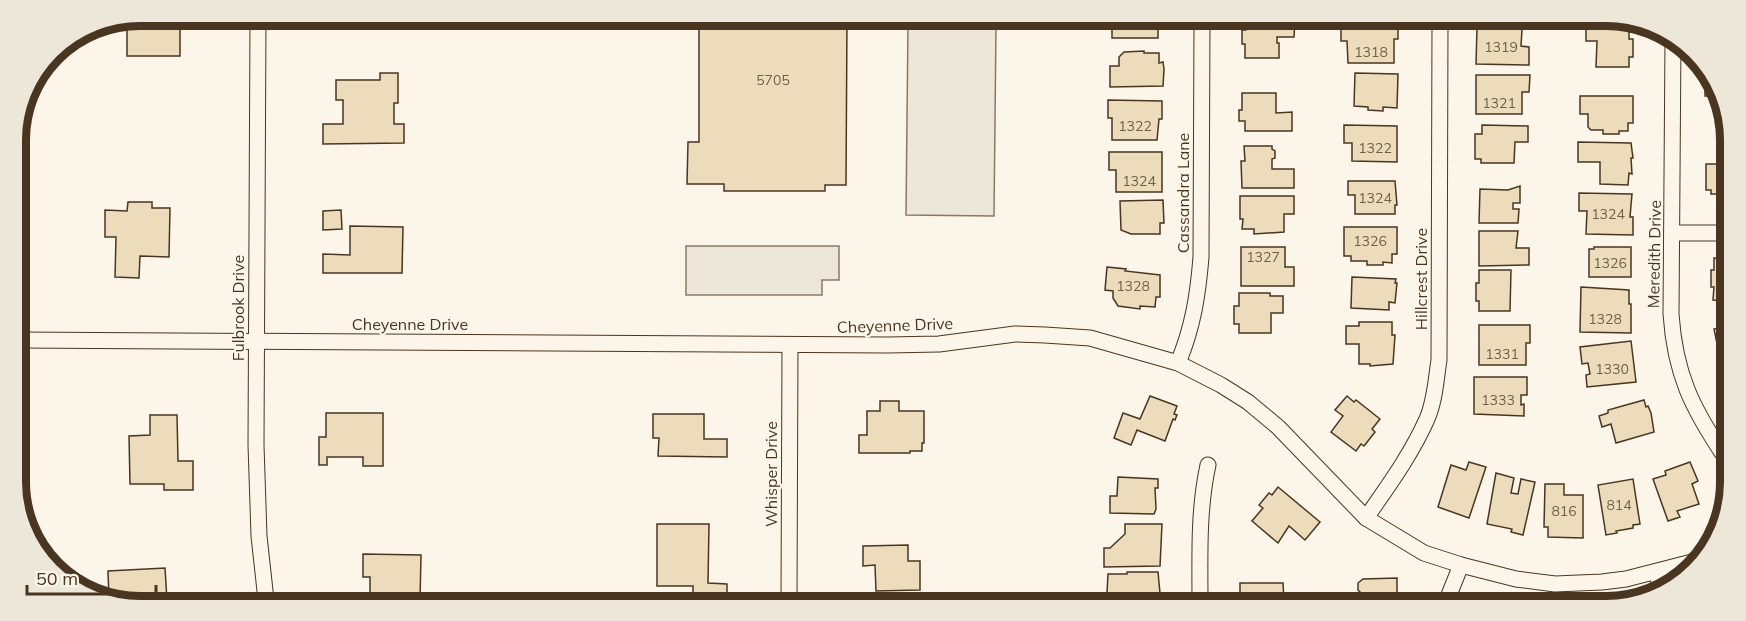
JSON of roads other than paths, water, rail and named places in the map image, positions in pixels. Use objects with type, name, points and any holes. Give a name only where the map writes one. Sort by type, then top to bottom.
[{"type":"street","name":"Fulbrook Drive","points":[[258,26],[257,490],[266,596]]},
{"type":"street","name":"Cassandra Lane","points":[[1178,363],[1190,335],[1198,292],[1201,257],[1202,26]]},
{"type":"street","name":"Hillcrest Drive","points":[[1366,518],[1409,454],[1427,419],[1439,360],[1440,26]]},
{"type":"street","name":"Meredith Drive","points":[[1673,47],[1671,314],[1673,344],[1690,400],[1720,450]]},
{"type":"street","points":[[1672,233],[1720,233]]},
{"type":"street","name":"Cheyenne Drive","points":[[26,340],[790,345],[939,344],[1003,335],[1030,334],[1090,338],[1178,363],[1248,402],[1278,427],[1366,518],[1424,553],[1516,579],[1555,584],[1602,582],[1685,564]]},
{"type":"street","name":"Whisper Drive","points":[[789,596],[790,345]]},
{"type":"street","points":[[1200,595],[1200,512],[1208,465]]},
{"type":"street","points":[[1448,595],[1461,565]]},
{"type":"street","points":[[1656,572],[1659,582]]}]
